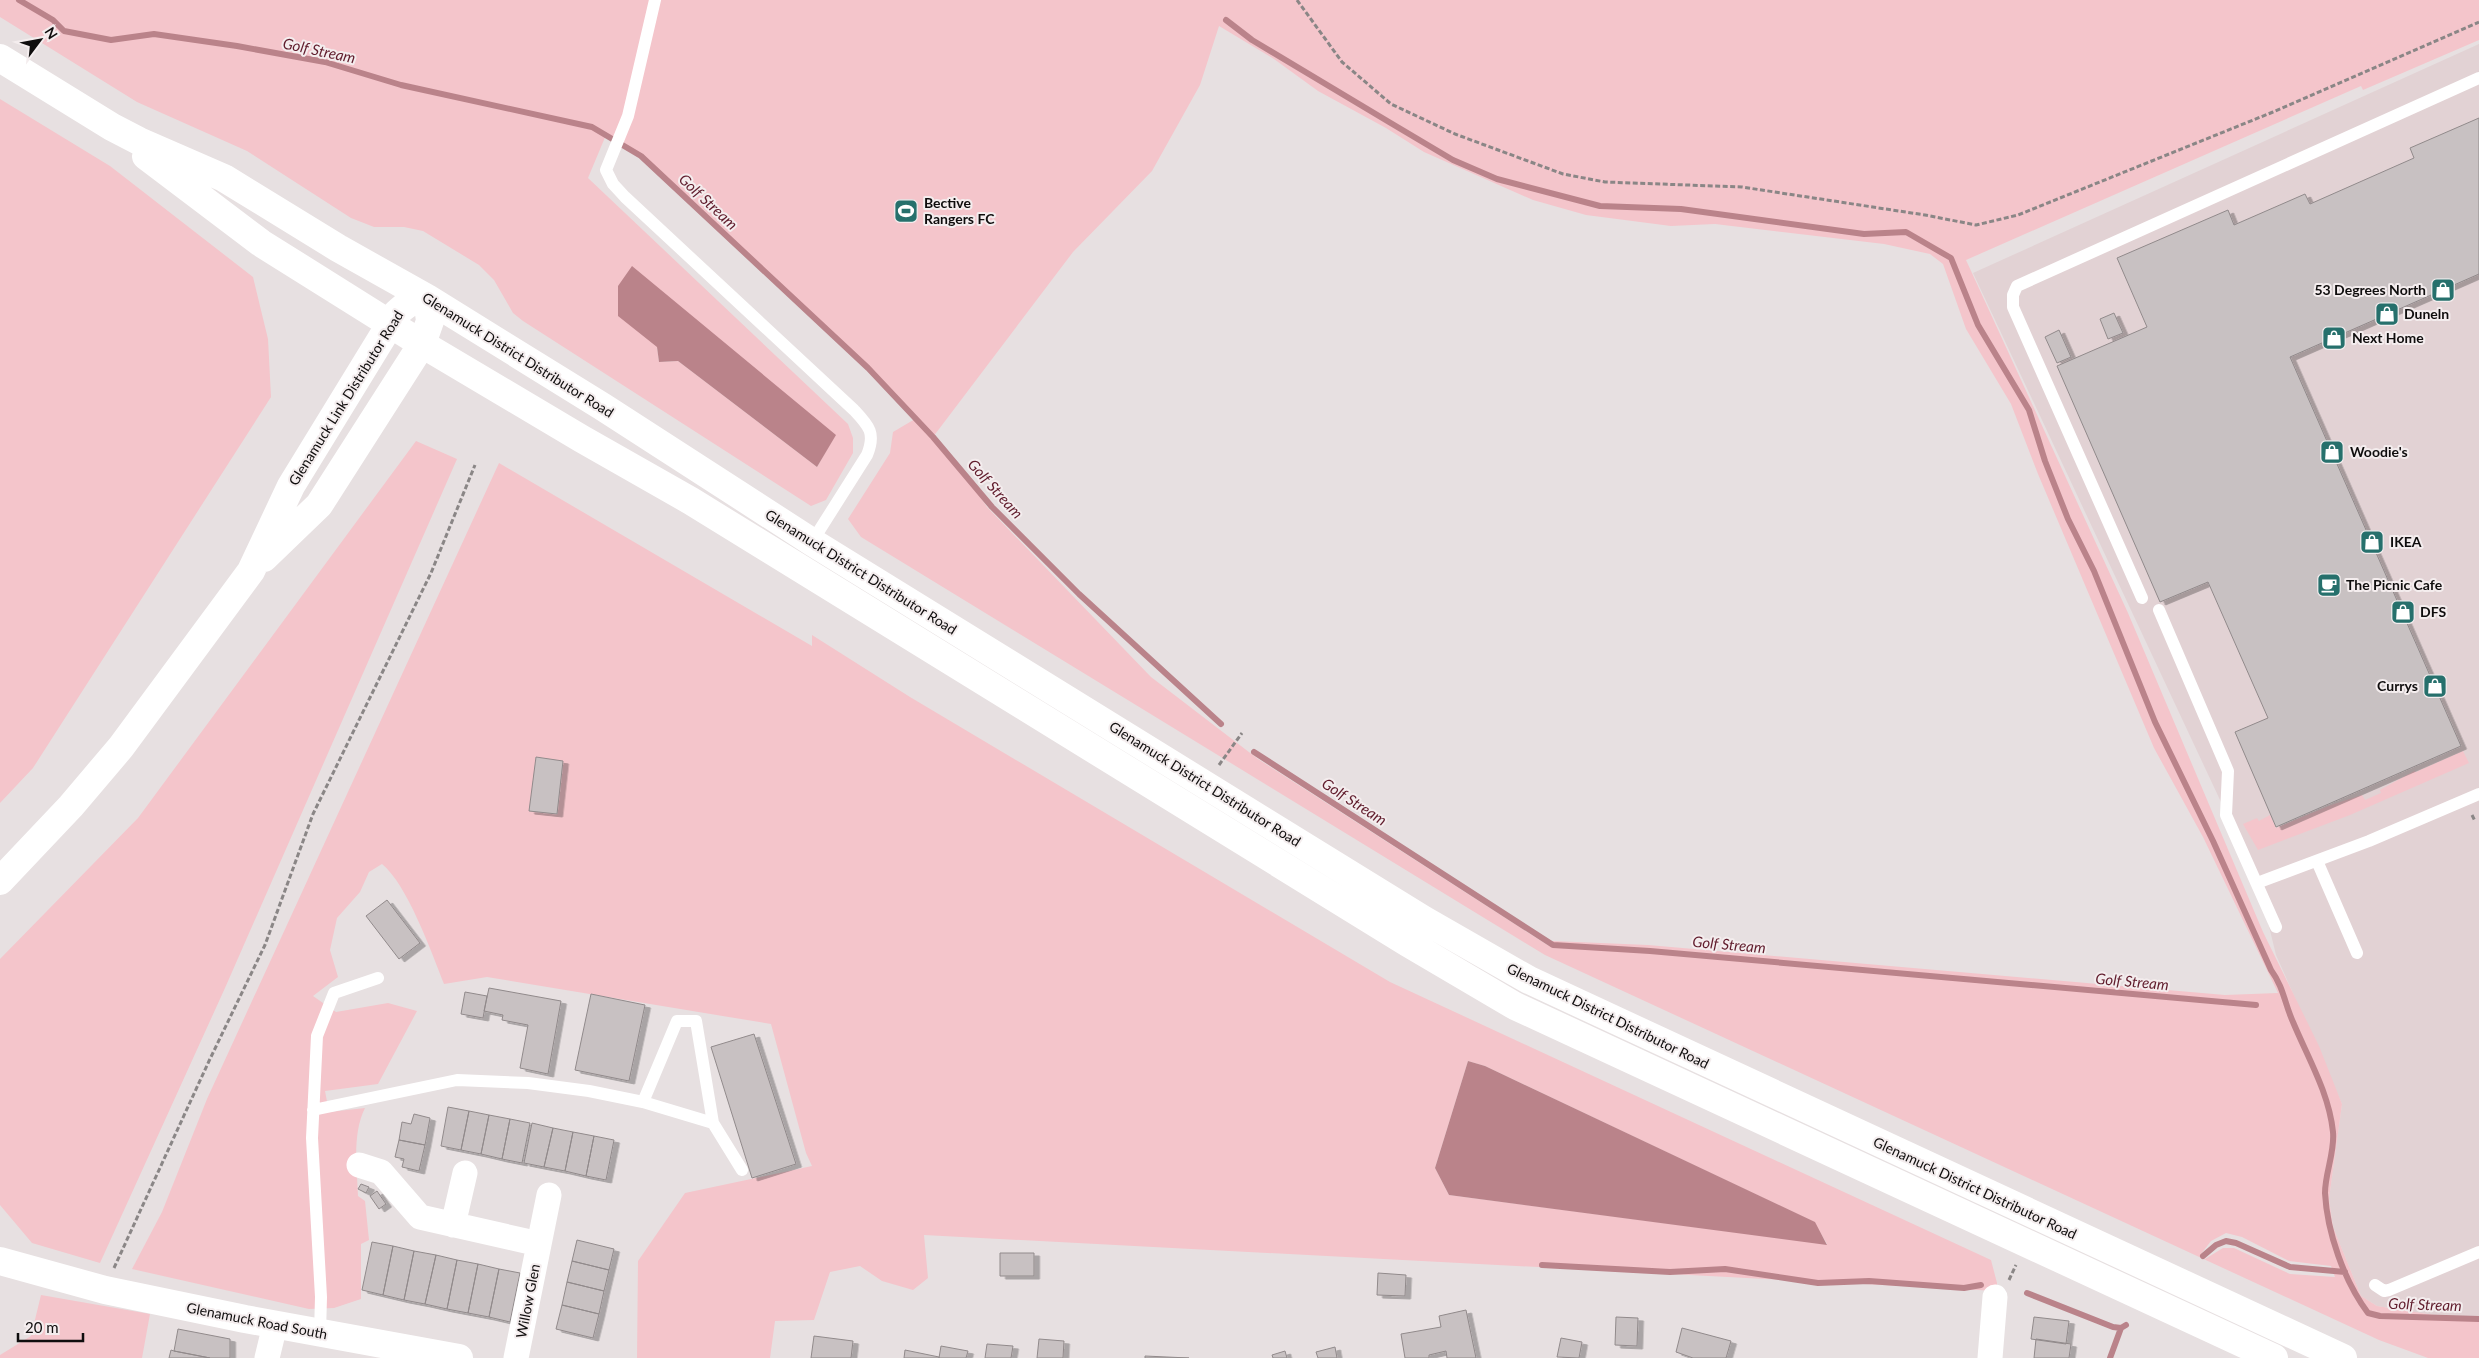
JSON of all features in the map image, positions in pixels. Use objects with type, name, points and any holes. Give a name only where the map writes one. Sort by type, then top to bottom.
[{"type":"main road","name":"Glenamuck District Distributor Road","points":[[0,58],[112,127],[139,142],[224,178],[338,248],[427,298],[603,407],[812,542],[1424,920],[1529,980],[2344,1358]]},
{"type":"main road","name":"Glenamuck District Distributor Road","points":[[112,127],[135,148],[261,243],[390,324],[582,439],[691,501],[1408,943],[1515,1006],[2274,1358]]},
{"type":"main road","name":"Glenamuck Link Distributor Road","points":[[0,881],[71,806],[121,747],[251,571],[319,505],[422,344],[430,321],[427,298],[416,299],[405,304],[390,324],[291,486],[251,571]]},
{"type":"main road","name":"Glenamuck Road South","points":[[0,1261],[105,1290],[275,1325],[459,1358]]},
{"type":"street","name":"Willow Glen","points":[[359,1166],[381,1172],[420,1217],[539,1244]]},
{"type":"street","points":[[453,1225],[465,1173]]},
{"type":"street","name":"Willow Glen","points":[[516,1358],[549,1195]]},
{"type":"street","points":[[1990,1358],[1995,1298]]},
{"type":"street","points":[[267,1358],[275,1325]]},
{"type":"lane","points":[[655,0],[628,116],[606,170],[613,184],[868,425],[872,441],[867,454],[798,567]]},
{"type":"lane","points":[[2142,598],[2013,307],[2013,295],[2016,286],[2479,78]]},
{"type":"lane","points":[[2159,610],[2228,771],[2226,815],[2276,927]]},
{"type":"lane","points":[[2257,883],[2317,861],[2479,794]]},
{"type":"lane","points":[[2317,861],[2357,953]]},
{"type":"lane","points":[[320,1333],[321,1297],[312,1138],[317,1036],[334,993],[378,978]]},
{"type":"lane","points":[[644,1102],[678,1021],[696,1021],[713,1123],[742,1170]]},
{"type":"lane","points":[[313,1110],[457,1080],[537,1084],[589,1091],[644,1102],[713,1123]]},
{"type":"lane","points":[[2375,1284],[2384,1290],[2389,1290],[2479,1252]]},
{"type":"path","points":[[1297,0],[1342,62],[1391,104],[1455,134],[1563,174],[1605,182],[1742,187],[1925,215],[1976,225],[2018,215],[2264,116],[2479,22]]},
{"type":"path","points":[[105,1290],[118,1256],[209,1060],[266,945],[313,814],[431,573],[475,464]]},
{"type":"path","points":[[1206,785],[1242,733]]},
{"type":"path","points":[[2472,814],[2475,821]]},
{"type":"path","points":[[1995,1298],[2005,1295],[2007,1284],[2026,1244]]},
{"type":"shaded area","points":[[0,0],[2479,0],[2479,40],[2363,90],[2361,86],[1966,260],[2128,613],[2263,932],[2319,1046],[2342,1104],[2329,1199],[2333,1227],[2361,1296],[2377,1306],[2434,1315],[2479,1317],[2479,1358],[2428,1358],[2379,1340],[1545,955],[861,537],[848,519],[890,453],[893,432],[915,419],[868,368],[641,156],[606,135],[588,178],[848,424],[853,438],[853,453],[826,500],[811,506],[523,321],[513,313],[494,280],[479,265],[423,231],[404,227],[374,227],[351,218],[247,151],[137,102],[0,17]],"holes":[[[1219,26],[1274,59],[1318,91],[1386,128],[1424,152],[1533,200],[1586,215],[1671,226],[1715,224],[1884,244],[1930,254],[1943,264],[1966,329],[2011,404],[2038,474],[2154,748],[2203,837],[2278,993],[2225,995],[1648,945],[1553,941],[1549,946],[1258,759],[1151,677],[987,507],[959,466],[933,437],[1073,252],[1152,171],[1200,85]],[[657,347],[835,435],[817,467],[678,361],[659,362]],[[2226,1233],[2242,1237],[2289,1261],[2331,1266],[2335,1277],[2290,1274],[2234,1248],[2223,1248],[2205,1259],[2201,1254],[2211,1241]]]},
{"type":"shaded area","points":[[2479,44],[2479,1317],[2434,1315],[2377,1306],[2361,1296],[2333,1227],[2329,1199],[2342,1104],[2276,955],[2258,881],[1973,273]]},
{"type":"shaded area","points":[[0,99],[110,166],[253,277],[268,339],[271,397],[33,768],[0,803]]},
{"type":"shaded area","points":[[632,266],[836,435],[817,467],[678,361],[659,362],[657,347],[618,316],[618,286]]},
{"type":"shaded area","points":[[416,441],[457,459],[225,988],[100,1263],[32,1243],[0,1205],[0,959],[138,818]]},
{"type":"shaded area","points":[[499,463],[812,646],[812,635],[910,697],[1390,982],[1991,1260],[1997,1283],[1997,1291],[924,1235],[928,1278],[913,1290],[882,1281],[860,1266],[830,1272],[814,1320],[775,1321],[770,1358],[637,1358],[638,1261],[685,1193],[812,1166],[806,1153],[771,1024],[487,977],[444,984],[426,938],[401,887],[382,864],[369,872],[360,892],[337,918],[330,950],[338,977],[313,996],[336,1012],[388,1003],[417,1011],[378,1084],[325,1091],[329,1112],[365,1108],[358,1129],[356,1151],[358,1196],[365,1201],[369,1240],[361,1244],[361,1299],[334,1308],[309,1309],[132,1269],[162,1212],[207,1099]],"holes":[[[1468,1061],[1485,1066],[1814,1222],[1827,1244],[1449,1195],[1435,1168]]]},
{"type":"shaded area","points":[[2463,751],[2469,763],[2350,815],[2258,850],[2243,824],[2257,818],[2259,821],[2270,815],[2276,828],[2331,805],[2362,795],[2365,800],[2381,793],[2380,790],[2414,771],[2416,772]]},
{"type":"shaded area","points":[[1468,1061],[1485,1066],[1815,1222],[1827,1245],[1449,1195],[1435,1168]]},
{"type":"shaded area","points":[[41,1295],[150,1314],[142,1358],[0,1358],[0,1355],[31,1336]]},
{"type":"building","points":[[2479,118],[2479,274],[2290,357],[2461,746],[2276,827],[2235,732],[2268,718],[2208,582],[2160,602],[2057,366],[2147,327],[2117,258],[2228,210],[2234,225],[2305,194],[2310,204],[2414,158],[2410,148]]},
{"type":"building","points":[[2114,313],[2123,333],[2108,339],[2100,319]]},
{"type":"building","points":[[2059,330],[2071,357],[2057,363],[2045,337]]},
{"type":"building","points":[[536,757],[563,761],[557,814],[529,811]]},
{"type":"building","points":[[387,900],[420,943],[399,959],[366,916]]},
{"type":"building","points":[[489,988],[561,1001],[548,1074],[520,1068],[528,1025],[502,1020],[503,1015],[484,1011]]},
{"type":"building","points":[[465,992],[487,996],[483,1018],[461,1014]]},
{"type":"building","points":[[591,994],[645,1005],[629,1081],[575,1070]]},
{"type":"building","points":[[754,1034],[796,1164],[752,1178],[711,1047]]},
{"type":"building","points":[[448,1107],[469,1111],[461,1150],[441,1146]]},
{"type":"building","points":[[469,1111],[489,1115],[481,1154],[461,1150]]},
{"type":"building","points":[[414,1114],[430,1118],[425,1145],[399,1140],[402,1122],[411,1124]]},
{"type":"building","points":[[489,1115],[510,1119],[502,1159],[481,1154]]},
{"type":"building","points":[[510,1119],[530,1123],[522,1163],[502,1159]]},
{"type":"building","points":[[532,1123],[553,1128],[544,1167],[524,1163]]},
{"type":"building","points":[[553,1128],[573,1132],[565,1171],[544,1167]]},
{"type":"building","points":[[573,1132],[594,1136],[586,1176],[565,1171]]},
{"type":"building","points":[[594,1136],[614,1140],[606,1180],[586,1176]]},
{"type":"building","points":[[399,1140],[425,1145],[419,1171],[402,1167],[404,1159],[395,1157]]},
{"type":"building","points":[[361,1184],[369,1187],[366,1193],[358,1189]]},
{"type":"building","points":[[377,1191],[386,1204],[379,1209],[370,1196]]},
{"type":"building","points":[[577,1240],[614,1249],[609,1270],[572,1261]]},
{"type":"building","points":[[372,1242],[393,1246],[383,1295],[362,1290]]},
{"type":"building","points":[[393,1246],[414,1251],[404,1300],[383,1295]]},
{"type":"building","points":[[414,1251],[436,1255],[425,1304],[404,1300]]},
{"type":"building","points":[[1000,1253],[1034,1253],[1034,1276],[1000,1276]]},
{"type":"building","points":[[436,1255],[457,1260],[447,1309],[425,1304]]},
{"type":"building","points":[[457,1260],[478,1264],[468,1313],[447,1309]]},
{"type":"building","points":[[572,1261],[609,1270],[604,1291],[567,1282]]},
{"type":"building","points":[[478,1264],[499,1269],[489,1317],[468,1313]]},
{"type":"building","points":[[499,1269],[520,1273],[510,1322],[489,1317]]},
{"type":"building","points":[[1378,1273],[1406,1275],[1405,1296],[1377,1295]]},
{"type":"building","points":[[567,1282],[604,1291],[599,1314],[562,1305]]},
{"type":"building","points":[[562,1305],[599,1314],[593,1338],[556,1329]]},
{"type":"building","points":[[1466,1310],[1476,1358],[1447,1358],[1446,1351],[1429,1355],[1429,1358],[1405,1358],[1401,1334],[1441,1327],[1439,1316]]},
{"type":"building","points":[[1616,1317],[1638,1318],[1637,1346],[1615,1345]]},
{"type":"building","points":[[2034,1317],[2069,1321],[2066,1344],[2031,1339]]},
{"type":"building","points":[[1682,1328],[1731,1341],[1726,1358],[1693,1358],[1676,1352]]},
{"type":"building","points":[[178,1329],[230,1339],[230,1358],[210,1358],[174,1351]]},
{"type":"building","points":[[814,1336],[853,1341],[851,1358],[811,1358]]},
{"type":"building","points":[[1561,1338],[1582,1342],[1579,1358],[1557,1357]]},
{"type":"building","points":[[1039,1339],[1064,1341],[1063,1358],[1037,1358]]},
{"type":"building","points":[[2036,1339],[2071,1344],[2069,1358],[2034,1358]]},
{"type":"building","points":[[987,1344],[1013,1346],[1011,1358],[985,1358]]},
{"type":"building","points":[[941,1346],[968,1351],[966,1358],[939,1358]]},
{"type":"building","points":[[1335,1347],[1337,1358],[1318,1358],[1316,1352]]},
{"type":"building","points":[[171,1350],[174,1351],[210,1358],[169,1358]]},
{"type":"building","points":[[905,1350],[939,1357],[939,1358],[904,1358]]},
{"type":"building","points":[[1285,1351],[1287,1358],[1273,1358],[1272,1355]]},
{"type":"building","points":[[1145,1356],[1189,1358],[1145,1358]]},
{"type":"waterway","name":"Golf Stream","points":[[19,0],[53,20],[64,31],[111,40],[154,34],[237,46],[325,62],[401,85],[592,127],[641,156],[868,368],[933,437],[992,507],[1079,594],[1221,724]]},
{"type":"waterway","points":[[1226,20],[1252,40],[1453,160],[1497,179],[1600,206],[1681,209],[1864,234],[1906,232],[1951,258],[1978,325],[2029,410],[2045,461],[2068,519],[2094,571],[2155,722],[2213,841],[2271,970],[2279,983],[2290,1015],[2323,1090],[2333,1132],[2333,1147],[2325,1185],[2326,1208],[2338,1256],[2351,1286],[2368,1313],[2380,1316],[2479,1319]]},
{"type":"waterway","name":"Golf Stream","points":[[1254,752],[1553,945],[1650,951],[2256,1005]]},
{"type":"waterway","points":[[2203,1256],[2216,1245],[2226,1241],[2236,1243],[2290,1267],[2345,1272]]},
{"type":"waterway","points":[[1542,1265],[1670,1272],[1725,1269],[1818,1283],[1869,1281],[1964,1288],[1981,1285]]},
{"type":"waterway","points":[[2027,1293],[2113,1327],[2121,1328],[2126,1325]]},
{"type":"waterway","points":[[2110,1358],[2121,1328]]},
{"type":"place","name":"Bective Rangers FC","points":[[906,211]]},
{"type":"place","name":"53 Degrees North","points":[[2443,290]]},
{"type":"place","name":"Duneln","points":[[2387,314]]},
{"type":"place","name":"Next Home","points":[[2334,338]]},
{"type":"place","name":"Woodie's","points":[[2332,452]]},
{"type":"place","name":"IKEA","points":[[2372,542]]},
{"type":"place","name":"The Picnic Cafe","points":[[2329,585]]},
{"type":"place","name":"DFS","points":[[2403,612]]},
{"type":"place","name":"Currys","points":[[2435,686]]}]
